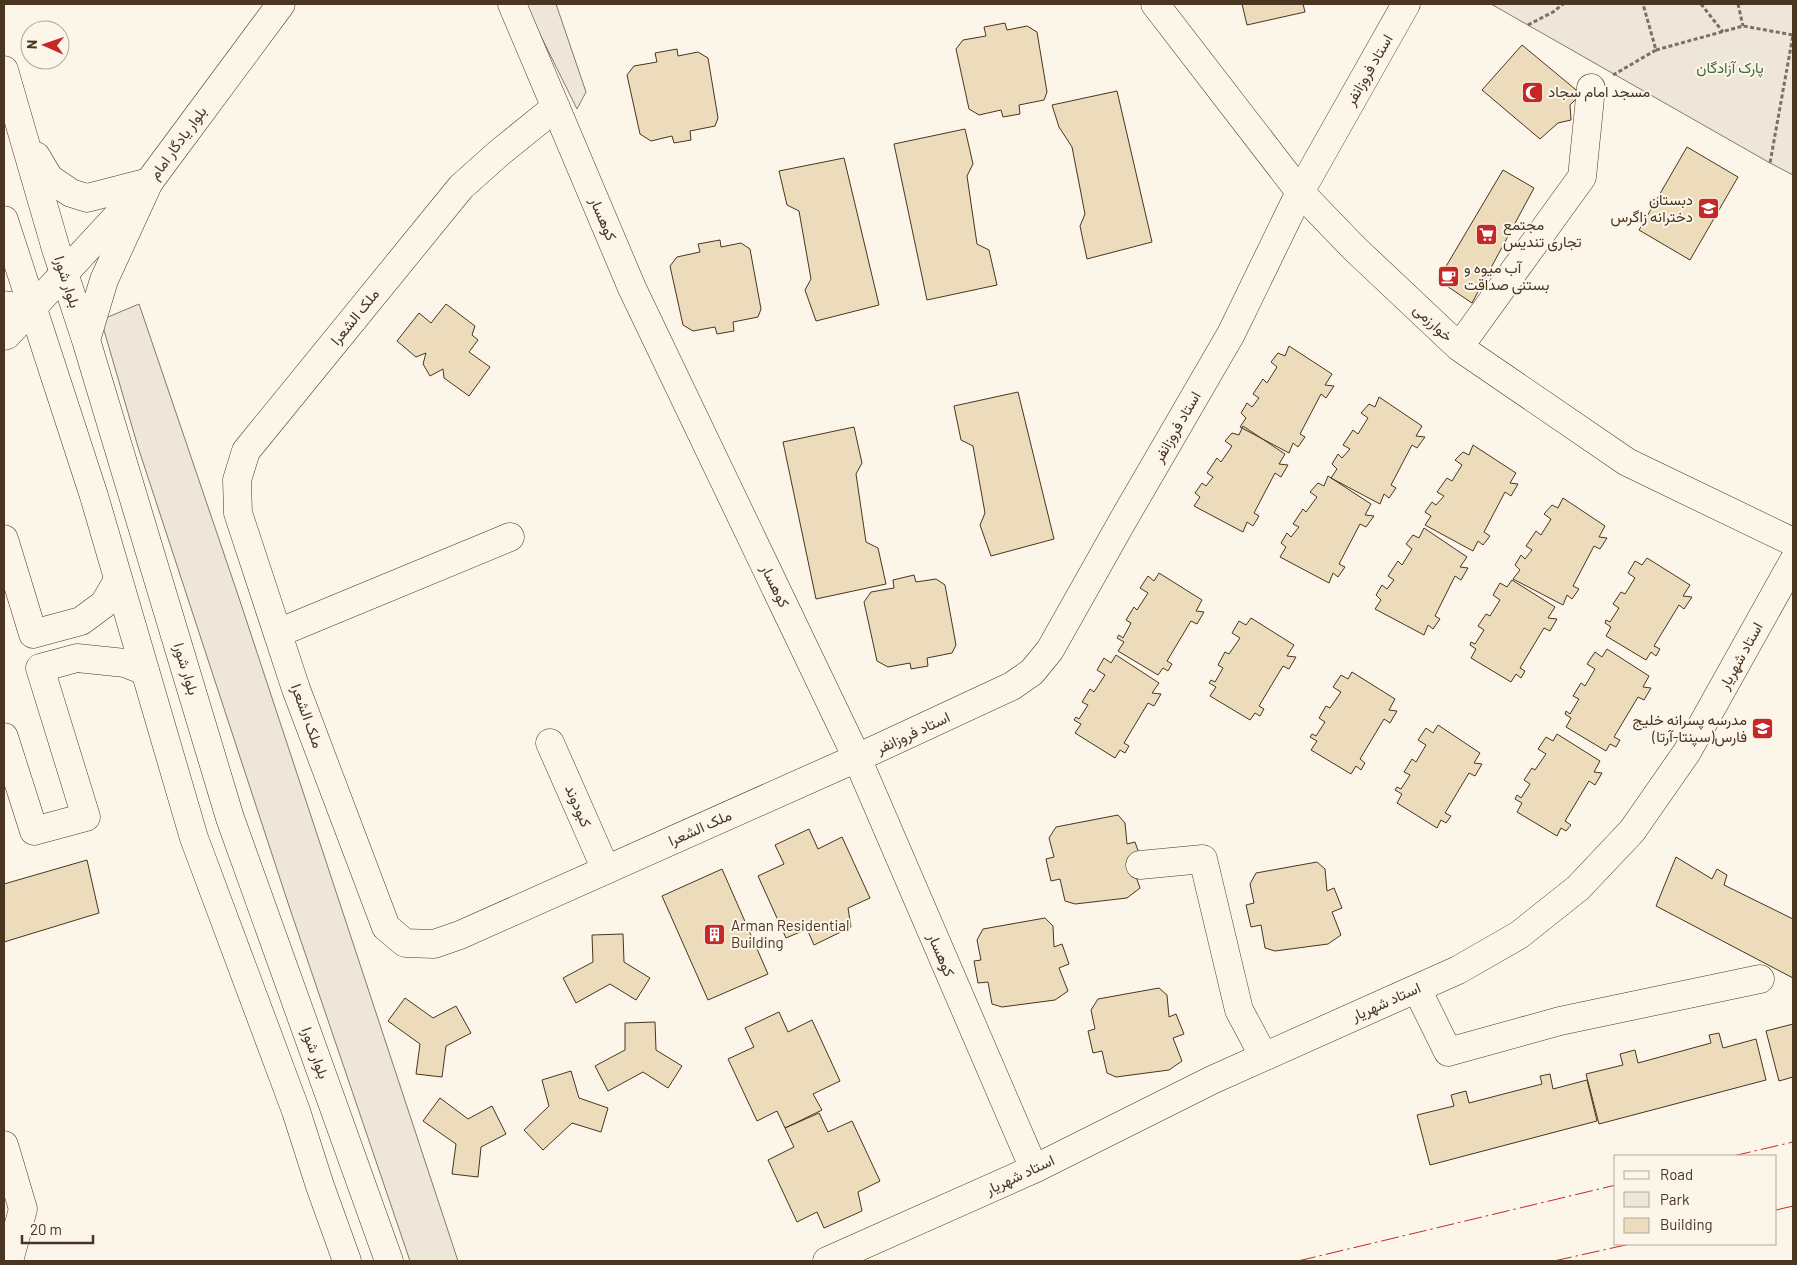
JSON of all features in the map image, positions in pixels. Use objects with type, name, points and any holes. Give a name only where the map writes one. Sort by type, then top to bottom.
[{"type":"street","name":"بلوار یادگار امام","points":[[4,336],[65,274],[149,182],[281,4]]},
{"type":"street","name":"کوهسار","points":[[512,4],[632,288],[857,758],[1034,1170]]},
{"type":"street","name":"خوارزمی","points":[[1155,4],[1300,192],[1354,248],[1459,347],[1627,462],[1793,542]]},
{"type":"street","name":"استاد فروزانفر","points":[[857,758],[1012,686],[1032,672],[1050,650],[1232,334],[1300,192],[1406,4]]},
{"type":"street","name":"بلوار شورا","points":[[4,70],[230,818],[389,1261]]},
{"type":"street","points":[[1459,347],[1582,177],[1591,88]]},
{"type":"street","name":"ملک الشعرا","points":[[556,107],[461,186],[246,451],[237,480],[238,514],[296,688],[386,927],[405,943],[434,944],[460,936],[857,758]]},
{"type":"street","points":[[24,137],[49,178],[71,193],[87,198],[149,182]]},
{"type":"street","points":[[86,340],[104,280],[149,182]]},
{"type":"street","points":[[4,220],[31,308],[94,496],[194,838],[296,1111],[347,1261]]},
{"type":"street","points":[[4,305],[31,308]]},
{"type":"street","points":[[278,633],[510,537]]},
{"type":"street","points":[[4,539],[33,634],[40,668],[86,817],[34,831],[4,737]]},
{"type":"street","name":"استاد شهریار","points":[[827,1261],[1034,1170],[1212,1080],[1458,970],[1519,935],[1578,888],[1632,831],[1687,752],[1793,562]]},
{"type":"street","points":[[33,634],[81,621],[104,604],[118,580]]},
{"type":"street","points":[[40,668],[76,658],[125,663],[145,671]]},
{"type":"street","name":"کبودوند","points":[[550,742],[606,870]]},
{"type":"street","points":[[1140,865],[1203,860],[1239,1010],[1264,1057]]},
{"type":"street","points":[[1417,989],[1448,1052],[1560,1021],[1760,979]]},
{"type":"street","points":[[4,1145],[23,1209],[9,1261]]},
{"type":"path","points":[[1528,25],[1553,12],[1563,4]]},
{"type":"path","points":[[1643,4],[1656,50]]},
{"type":"path","points":[[1701,4],[1723,32]]},
{"type":"path","points":[[1738,4],[1743,26]]},
{"type":"path","points":[[1591,88],[1656,50],[1743,26],[1793,35],[1770,163]]},
{"type":"green space","points":[[525,4],[556,4],[586,92],[577,109]]},
{"type":"green space","name":"پارک آزادگان","points":[[1491,4],[1793,4],[1793,175],[1770,163]]},
{"type":"green space","points":[[139,304],[239,598],[458,1261],[410,1261],[289,906],[138,447],[101,320]]},
{"type":"building","points":[[1242,4],[1303,4],[1305,12],[1247,25]]},
{"type":"building","points":[[1005,23],[1007,30],[1027,26],[1037,32],[1047,92],[1044,100],[1019,105],[1020,114],[1003,117],[1001,110],[979,115],[969,109],[956,49],[963,40],[986,36],[984,27]]},
{"type":"building","name":"مسجد امام سجاد","points":[[1522,45],[1581,94],[1570,105],[1571,120],[1558,123],[1540,139],[1482,90]]},
{"type":"building","points":[[677,49],[678,56],[698,52],[708,58],[718,118],[715,126],[690,131],[691,140],[674,143],[672,136],[651,141],[640,134],[627,75],[634,66],[657,62],[655,53]]},
{"type":"building","points":[[1117,91],[1152,242],[1087,259],[1080,226],[1085,214],[1072,147],[1059,127],[1052,105]]},
{"type":"building","points":[[965,129],[973,164],[967,176],[977,244],[989,250],[997,285],[927,300],[894,144]]},
{"type":"building","points":[[1687,147],[1738,177],[1690,260],[1639,230]]},
{"type":"building","points":[[844,158],[879,305],[816,321],[805,290],[811,279],[799,211],[787,205],[779,171]]},
{"type":"building","name":"مجتمع تجاری تندیس","points":[[1503,170],[1534,188],[1472,303],[1438,280]]},
{"type":"building","points":[[720,240],[721,247],[741,243],[750,249],[761,309],[758,317],[733,322],[734,331],[717,334],[715,327],[693,331],[683,325],[670,266],[677,257],[700,252],[698,244]]},
{"type":"building","points":[[446,304],[475,326],[472,335],[478,340],[469,352],[490,367],[469,396],[444,378],[443,369],[430,376],[423,364],[426,353],[416,357],[397,341],[419,313],[431,323]]},
{"type":"building","points":[[1289,346],[1332,374],[1325,385],[1334,386],[1326,398],[1321,394],[1300,434],[1305,437],[1298,447],[1293,443],[1289,453],[1240,427],[1246,418],[1241,413],[1247,403],[1252,407],[1259,398],[1253,394],[1263,379],[1267,383],[1277,367],[1271,362],[1278,353],[1285,356]]},
{"type":"building","points":[[1018,392],[1054,539],[991,556],[980,525],[985,513],[973,446],[961,440],[954,406]]},
{"type":"building","points":[[1379,397],[1422,426],[1416,436],[1425,437],[1417,448],[1412,445],[1391,485],[1396,488],[1389,498],[1384,494],[1380,504],[1331,478],[1337,469],[1332,464],[1338,454],[1342,458],[1350,449],[1343,445],[1353,430],[1358,434],[1368,418],[1361,413],[1369,404],[1375,407]]},
{"type":"building","points":[[1243,426],[1285,454],[1279,464],[1288,465],[1281,477],[1275,473],[1254,513],[1259,516],[1253,526],[1247,522],[1243,532],[1194,506],[1200,497],[1195,493],[1202,483],[1206,486],[1213,477],[1207,473],[1217,458],[1221,462],[1232,446],[1225,441],[1232,433],[1239,435]]},
{"type":"building","points":[[854,427],[862,463],[856,474],[866,542],[878,548],[886,584],[816,599],[783,442]]},
{"type":"building","points":[[1473,445],[1516,473],[1510,483],[1518,484],[1511,496],[1505,492],[1484,532],[1490,536],[1483,545],[1478,541],[1473,551],[1425,525],[1431,516],[1425,512],[1432,502],[1436,505],[1444,496],[1437,492],[1447,478],[1452,481],[1462,465],[1455,460],[1463,452],[1469,455]]},
{"type":"building","points":[[1328,476],[1371,504],[1365,515],[1374,516],[1366,527],[1360,524],[1339,564],[1345,567],[1338,577],[1333,573],[1329,583],[1280,557],[1286,547],[1281,543],[1287,533],[1291,537],[1299,527],[1293,524],[1303,509],[1306,512],[1317,497],[1310,492],[1318,483],[1324,486]]},
{"type":"building","points":[[1563,498],[1605,526],[1599,537],[1607,538],[1600,549],[1594,546],[1573,586],[1579,589],[1572,599],[1567,595],[1563,605],[1513,579],[1520,570],[1515,565],[1521,555],[1525,559],[1532,550],[1526,546],[1536,531],[1541,535],[1551,519],[1544,514],[1552,505],[1558,508]]},
{"type":"building","points":[[1424,528],[1467,557],[1460,567],[1468,568],[1461,580],[1455,576],[1435,616],[1440,619],[1433,629],[1428,625],[1424,635],[1375,609],[1381,600],[1376,595],[1382,585],[1387,589],[1394,580],[1388,576],[1398,561],[1402,565],[1412,549],[1406,544],[1413,535],[1419,538]]},
{"type":"building","points":[[1647,558],[1690,585],[1683,596],[1692,597],[1684,609],[1679,605],[1654,646],[1660,649],[1656,656],[1651,652],[1646,660],[1606,636],[1611,627],[1605,623],[1606,620],[1610,622],[1619,608],[1613,604],[1621,592],[1625,594],[1635,578],[1628,573],[1635,561],[1642,565]]},
{"type":"building","points":[[1159,573],[1202,600],[1196,611],[1204,612],[1197,624],[1191,621],[1167,661],[1172,664],[1168,671],[1163,668],[1158,675],[1118,651],[1124,642],[1117,638],[1119,635],[1123,638],[1131,623],[1126,620],[1134,607],[1137,610],[1148,593],[1140,588],[1148,576],[1154,581]]},
{"type":"building","points":[[914,575],[916,582],[936,579],[945,585],[956,645],[952,653],[927,658],[928,666],[911,669],[910,663],[888,667],[877,661],[864,602],[871,592],[894,588],[893,580]]},
{"type":"building","points":[[1512,580],[1555,607],[1548,618],[1557,619],[1550,631],[1544,628],[1520,668],[1525,671],[1521,678],[1516,674],[1511,682],[1471,658],[1476,649],[1470,645],[1471,642],[1475,644],[1484,630],[1478,626],[1486,614],[1490,616],[1500,600],[1493,595],[1500,583],[1507,587]]},
{"type":"building","points":[[1251,618],[1294,645],[1287,656],[1296,657],[1289,669],[1283,666],[1259,706],[1264,709],[1260,716],[1255,713],[1250,720],[1210,696],[1216,687],[1209,683],[1211,680],[1215,682],[1223,668],[1218,665],[1225,652],[1229,654],[1240,638],[1232,633],[1239,621],[1246,625]]},
{"type":"building","points":[[1607,649],[1649,676],[1643,687],[1651,688],[1644,700],[1638,697],[1614,737],[1620,740],[1616,747],[1610,744],[1606,751],[1566,727],[1571,718],[1565,714],[1566,711],[1570,714],[1579,699],[1573,696],[1581,683],[1585,686],[1595,669],[1587,664],[1595,652],[1602,657]]},
{"type":"building","points":[[1116,655],[1159,683],[1152,693],[1161,694],[1154,706],[1148,703],[1124,743],[1129,746],[1125,753],[1120,750],[1115,758],[1075,733],[1081,724],[1074,720],[1076,717],[1079,719],[1088,705],[1082,702],[1090,689],[1094,692],[1105,675],[1097,670],[1104,658],[1111,663]]},
{"type":"building","points":[[1352,672],[1395,699],[1389,710],[1397,711],[1390,723],[1384,719],[1360,759],[1365,763],[1361,770],[1356,766],[1351,774],[1311,750],[1317,741],[1310,737],[1312,734],[1316,736],[1325,722],[1319,718],[1326,706],[1330,708],[1341,692],[1333,687],[1341,675],[1348,679]]},
{"type":"building","points":[[1438,725],[1480,753],[1474,763],[1482,764],[1475,776],[1469,773],[1445,813],[1451,816],[1446,823],[1441,820],[1437,828],[1397,803],[1402,794],[1395,790],[1397,787],[1401,789],[1410,775],[1404,772],[1412,759],[1416,762],[1426,745],[1418,740],[1426,728],[1433,733]]},
{"type":"building","points":[[1557,734],[1600,761],[1594,772],[1602,773],[1595,785],[1589,781],[1565,821],[1571,825],[1566,831],[1561,828],[1557,836],[1517,812],[1522,803],[1515,799],[1517,795],[1521,798],[1530,784],[1524,780],[1532,768],[1535,770],[1546,754],[1538,749],[1546,737],[1553,741]]},
{"type":"building","points":[[1118,815],[1125,823],[1127,844],[1135,842],[1142,862],[1132,865],[1140,888],[1127,898],[1075,904],[1065,901],[1060,879],[1051,881],[1046,859],[1054,857],[1049,838],[1056,827]]},
{"type":"building","points":[[809,829],[818,849],[842,837],[870,898],[848,908],[851,927],[814,945],[807,929],[786,938],[758,876],[784,864],[775,845]]},
{"type":"building","points":[[1676,857],[1712,879],[1717,869],[1727,875],[1724,885],[1793,919],[1793,978],[1656,906]]},
{"type":"building","points":[[87,860],[99,913],[4,942],[4,884]]},
{"type":"building","points":[[1317,862],[1325,869],[1327,891],[1334,888],[1342,908],[1332,912],[1341,935],[1328,944],[1275,951],[1265,948],[1261,925],[1251,927],[1246,905],[1254,903],[1250,884],[1256,873]]},
{"type":"building","name":"Arman Residential Building","points":[[722,869],[768,974],[708,1000],[662,896]]},
{"type":"building","points":[[1045,918],[1053,926],[1054,947],[1062,944],[1069,964],[1059,968],[1068,991],[1055,1000],[1002,1007],[992,1004],[988,982],[978,983],[974,961],[981,960],[977,940],[983,929]]},
{"type":"building","points":[[623,934],[624,962],[650,978],[636,1000],[610,984],[576,1003],[563,978],[593,962],[592,935]]},
{"type":"building","points":[[1159,988],[1167,995],[1169,1017],[1176,1014],[1184,1034],[1173,1038],[1182,1061],[1169,1070],[1116,1077],[1107,1073],[1102,1051],[1093,1053],[1088,1031],[1095,1029],[1091,1010],[1098,999]]},
{"type":"building","points":[[405,998],[433,1018],[456,1006],[471,1033],[446,1046],[442,1077],[416,1074],[420,1044],[388,1021]]},
{"type":"building","points":[[779,1012],[788,1032],[812,1020],[840,1081],[813,1094],[822,1110],[785,1128],[777,1111],[757,1121],[728,1059],[754,1047],[745,1028]]},
{"type":"building","points":[[655,1022],[656,1050],[682,1066],[668,1088],[643,1072],[608,1091],[595,1066],[625,1050],[625,1023]]},
{"type":"building","points":[[1793,1024],[1793,1077],[1779,1081],[1766,1031]]},
{"type":"building","points":[[1719,1033],[1723,1048],[1756,1039],[1766,1080],[1599,1124],[1586,1074],[1623,1065],[1620,1054],[1635,1050],[1638,1063],[1711,1043],[1709,1035]]},
{"type":"building","points":[[571,1071],[579,1098],[608,1108],[601,1132],[572,1123],[543,1150],[524,1130],[549,1106],[542,1080]]},
{"type":"building","points":[[1550,1074],[1553,1089],[1587,1080],[1597,1121],[1430,1165],[1417,1115],[1454,1106],[1451,1095],[1466,1091],[1469,1103],[1542,1084],[1540,1076]]},
{"type":"building","points":[[440,1098],[468,1119],[492,1106],[506,1134],[481,1147],[478,1177],[452,1174],[456,1144],[423,1121]]},
{"type":"building","points":[[819,1113],[828,1132],[852,1121],[880,1181],[858,1192],[862,1211],[824,1228],[817,1212],[797,1222],[768,1160],[794,1147],[785,1128]]},
{"type":"power","points":[[1737,1155],[1793,1142]]},
{"type":"power","points":[[1298,1261],[1614,1185]]},
{"type":"power","points":[[1777,1210],[1793,1206]]},
{"type":"power","points":[[1554,1261],[1626,1245]]},
{"type":"place","name":"مسجد امام سجاد","points":[[1532,92]]},
{"type":"place","name":"دبستان دخترانه زاگرس","points":[[1709,209]]},
{"type":"place","name":"مجتمع تجاری تندیس","points":[[1487,234]]},
{"type":"place","name":"آب میوه و بستنی صداقت","points":[[1448,277]]},
{"type":"place","name":"مدرسه پسرانه خلیج فارس(سپنتا-آرتا)","points":[[1763,729]]},
{"type":"place","name":"Arman Residential Building","points":[[715,935]]}]
